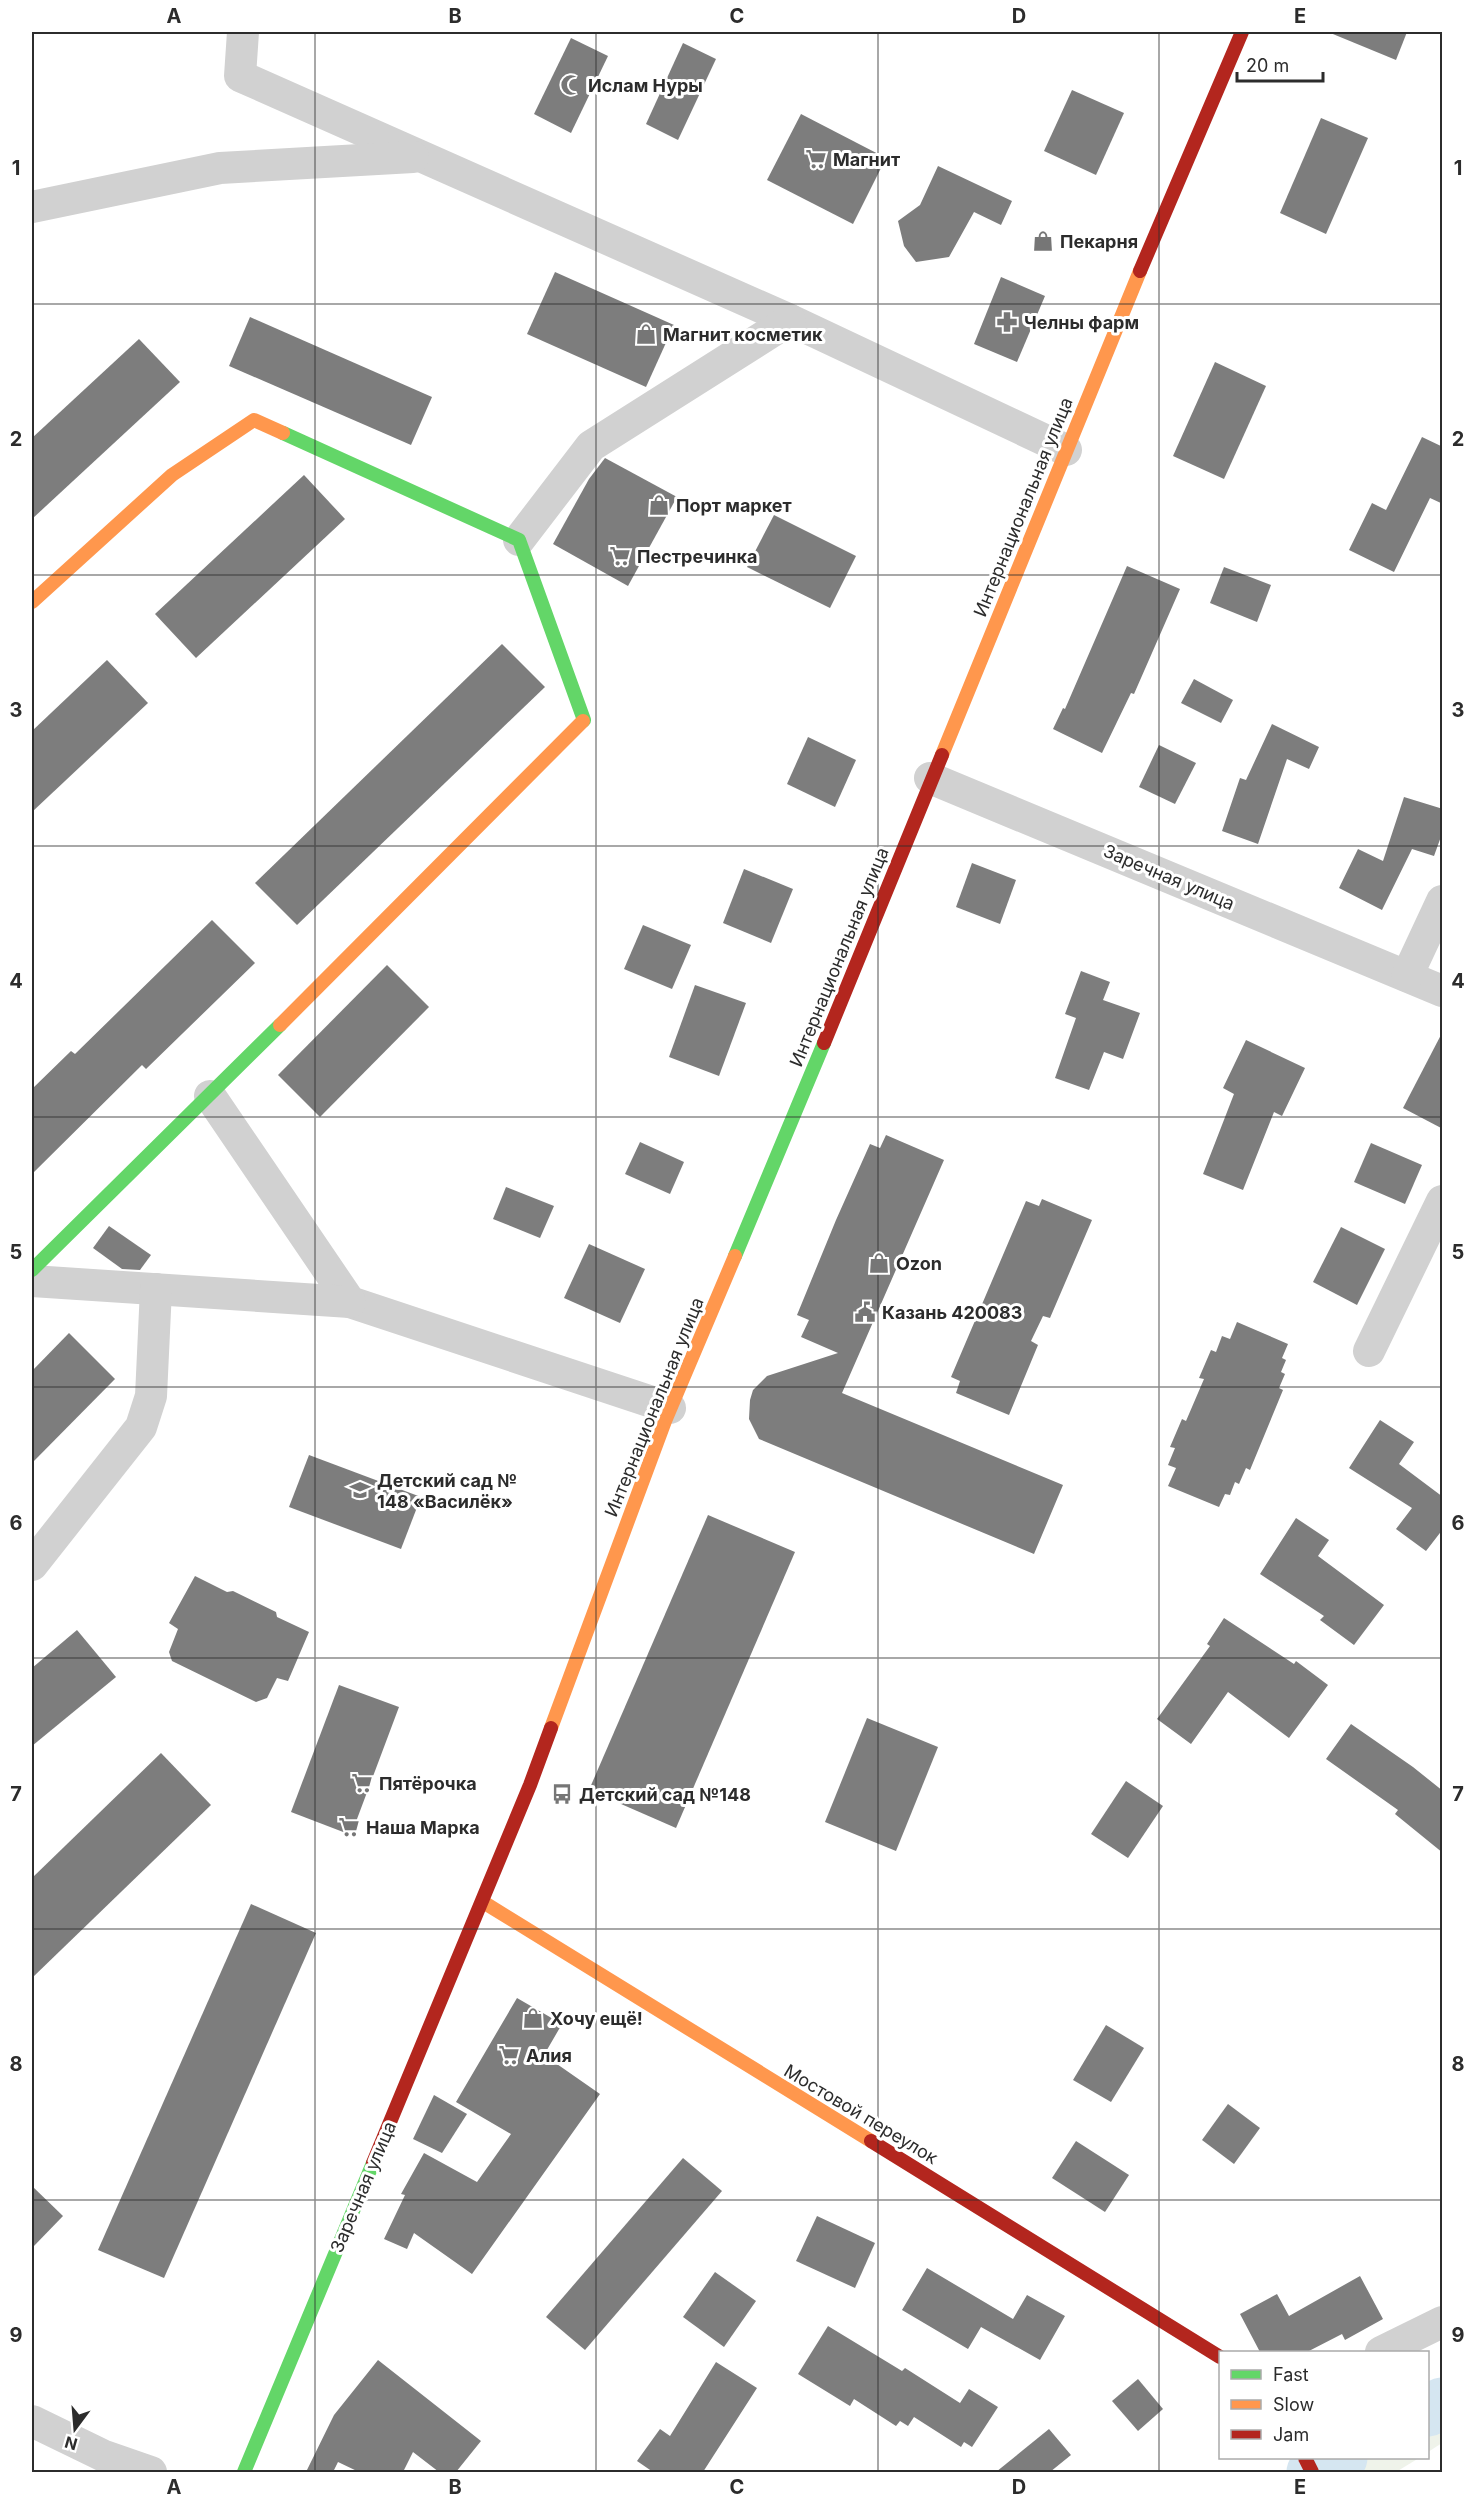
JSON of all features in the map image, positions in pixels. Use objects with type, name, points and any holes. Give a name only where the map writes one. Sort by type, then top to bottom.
[{"type":"street","points":[[243,32],[240,76],[790,320],[1066,450]]},
{"type":"street","name":"Интернациональная улица","points":[[483,1902],[546,1744],[670,1408],[810,1077],[930,778],[1242,32]]},
{"type":"street","points":[[32,207],[220,168],[421,156]]},
{"type":"street","points":[[519,540],[591,446],[790,320]]},
{"type":"street","points":[[32,602],[172,475],[254,420],[519,540],[584,720],[210,1096],[32,1270]]},
{"type":"street","name":"Заречная улица","points":[[930,778],[1443,991]]},
{"type":"street","points":[[1407,976],[1443,901]]},
{"type":"street","points":[[210,1096],[350,1302]]},
{"type":"street","points":[[1369,1351],[1441,1209]]},
{"type":"street","points":[[32,1281],[350,1302],[670,1408]]},
{"type":"street","points":[[32,1564],[141,1427],[150,1396],[156,1289]]},
{"type":"street","name":"Заречная улица","points":[[244,2472],[483,1902]]},
{"type":"street","name":"Мостовой переулок","points":[[483,1902],[1219,2356]]},
{"type":"street","points":[[1383,2351],[1443,2322]]},
{"type":"street","points":[[32,2421],[102,2455],[151,2472]]},
{"type":"shaded area","points":[[1442,2383],[1442,2443],[1429,2451],[1429,2390]]},
{"type":"shaded area","points":[[1335,2459],[1417,2459],[1396,2472],[1343,2472]]},
{"type":"building","points":[[1328,32],[1407,32],[1396,60]]},
{"type":"building","name":"Ислам Нуры","points":[[571,38],[608,56],[571,133],[534,114]]},
{"type":"building","points":[[683,43],[716,59],[678,140],[646,124]]},
{"type":"building","points":[[1072,90],[1124,113],[1096,175],[1044,151]]},
{"type":"building","points":[[801,114],[886,158],[853,224],[767,180]]},
{"type":"building","points":[[1321,118],[1368,138],[1326,234],[1280,213]]},
{"type":"building","points":[[938,166],[1012,201],[1001,225],[974,212],[949,257],[916,262],[904,246],[898,221],[920,205]]},
{"type":"building","points":[[555,272],[674,325],[646,387],[527,334]]},
{"type":"building","points":[[1001,277],[1045,296],[1017,362],[974,344]]},
{"type":"building","points":[[250,317],[432,397],[411,445],[229,366]]},
{"type":"building","points":[[139,339],[180,382],[32,519],[32,438]]},
{"type":"building","points":[[1215,362],[1266,386],[1224,479],[1173,456]]},
{"type":"building","points":[[1422,437],[1443,447],[1443,504],[1430,498],[1394,572],[1349,550],[1372,503],[1386,510]]},
{"type":"building","points":[[605,458],[677,497],[628,586],[553,544],[589,479]]},
{"type":"building","points":[[304,475],[345,519],[196,658],[155,614]]},
{"type":"building","points":[[774,515],[856,556],[830,608],[747,567]]},
{"type":"building","points":[[1127,566],[1180,589],[1134,694],[1131,693],[1102,753],[1053,729],[1063,708],[1065,709]]},
{"type":"building","points":[[1224,567],[1271,585],[1257,622],[1210,603]]},
{"type":"building","points":[[502,644],[545,687],[297,925],[255,883]]},
{"type":"building","points":[[107,660],[148,703],[32,812],[32,731]]},
{"type":"building","points":[[1194,679],[1233,700],[1221,723],[1181,703]]},
{"type":"building","points":[[1272,724],[1319,747],[1309,769],[1287,759],[1258,844],[1222,831],[1240,778],[1246,780]]},
{"type":"building","points":[[808,737],[856,760],[835,807],[787,784]]},
{"type":"building","points":[[1159,745],[1196,763],[1175,804],[1139,787]]},
{"type":"building","points":[[1404,797],[1443,809],[1443,831],[1434,856],[1412,849],[1382,910],[1339,888],[1358,849],[1383,861]]},
{"type":"building","points":[[972,863],[1016,880],[1000,924],[956,907]]},
{"type":"building","points":[[744,869],[793,889],[771,943],[723,923]]},
{"type":"building","points":[[212,920],[255,963],[146,1069],[142,1065],[32,1174],[32,1089],[71,1051],[75,1054]]},
{"type":"building","points":[[643,925],[691,945],[672,989],[624,969]]},
{"type":"building","points":[[387,965],[429,1007],[320,1117],[278,1075]]},
{"type":"building","points":[[1081,971],[1110,982],[1103,1000],[1140,1013],[1123,1059],[1104,1052],[1089,1090],[1055,1078],[1076,1018],[1065,1014]]},
{"type":"building","points":[[695,985],[746,1003],[719,1076],[669,1057]]},
{"type":"building","points":[[1443,1031],[1443,1129],[1403,1108]]},
{"type":"building","points":[[1246,1040],[1305,1068],[1282,1116],[1274,1112],[1243,1190],[1203,1174],[1234,1094],[1223,1088]]},
{"type":"building","points":[[886,1135],[944,1160],[842,1393],[1063,1485],[1034,1554],[759,1439],[749,1419],[753,1390],[767,1376],[838,1353],[801,1337],[809,1320],[797,1315],[870,1144],[880,1148]]},
{"type":"building","points":[[640,1142],[684,1162],[670,1194],[625,1174]]},
{"type":"building","points":[[1371,1143],[1422,1165],[1405,1204],[1354,1182]]},
{"type":"building","points":[[506,1187],[554,1206],[540,1238],[493,1219]]},
{"type":"building","points":[[1042,1199],[1092,1220],[1050,1318],[1043,1316],[1031,1341],[1038,1345],[1009,1415],[956,1393],[960,1381],[951,1377],[1026,1201],[1039,1206]]},
{"type":"building","points":[[109,1226],[151,1255],[140,1270],[122,1269],[93,1248]]},
{"type":"building","points":[[1341,1227],[1385,1249],[1357,1305],[1313,1282]]},
{"type":"building","points":[[589,1244],[645,1269],[620,1323],[564,1298]]},
{"type":"building","points":[[1237,1322],[1288,1344],[1282,1358],[1286,1360],[1281,1372],[1285,1374],[1279,1388],[1283,1390],[1250,1470],[1246,1468],[1239,1484],[1235,1482],[1230,1495],[1225,1494],[1219,1507],[1168,1486],[1176,1468],[1168,1465],[1175,1448],[1170,1447],[1182,1419],[1186,1421],[1204,1379],[1199,1378],[1211,1350],[1216,1352],[1222,1336],[1230,1339]]},
{"type":"building","points":[[69,1333],[115,1379],[32,1463],[32,1371]]},
{"type":"building","points":[[1380,1420],[1414,1442],[1399,1464],[1443,1497],[1443,1529],[1426,1551],[1396,1529],[1412,1508],[1349,1468]]},
{"type":"building","points":[[309,1455],[421,1497],[401,1549],[289,1507]]},
{"type":"building","points":[[708,1515],[795,1552],[676,1828],[589,1790]]},
{"type":"building","points":[[1296,1518],[1329,1540],[1318,1556],[1384,1605],[1354,1645],[1320,1620],[1324,1616],[1260,1574]]},
{"type":"building","points":[[195,1576],[276,1612],[277,1617],[309,1632],[288,1681],[277,1678],[267,1698],[256,1702],[172,1661],[169,1652],[178,1629],[169,1623]]},
{"type":"building","points":[[1224,1618],[1294,1664],[1296,1661],[1328,1685],[1289,1738],[1228,1692],[1191,1744],[1157,1719],[1210,1646],[1207,1644]]},
{"type":"building","points":[[77,1630],[116,1677],[32,1746],[32,1668]]},
{"type":"building","points":[[339,1685],[399,1707],[351,1835],[291,1812]]},
{"type":"building","points":[[867,1718],[938,1747],[896,1851],[825,1822]]},
{"type":"building","points":[[1351,1724],[1443,1791],[1443,1853],[1395,1814],[1398,1810],[1326,1759]]},
{"type":"building","points":[[161,1753],[211,1805],[32,1978],[32,1878]]},
{"type":"building","points":[[1126,1781],[1163,1806],[1128,1858],[1091,1834]]},
{"type":"building","points":[[251,1904],[316,1933],[164,2278],[98,2250]]},
{"type":"building","points":[[517,1998],[562,2024],[544,2055],[600,2094],[472,2274],[414,2233],[407,2249],[384,2239],[405,2195],[401,2194],[424,2153],[477,2182],[511,2134],[456,2102]]},
{"type":"building","points":[[1106,2025],[1144,2048],[1111,2102],[1073,2080]]},
{"type":"building","points":[[434,2095],[467,2114],[442,2153],[413,2139]]},
{"type":"building","points":[[1228,2104],[1260,2128],[1234,2164],[1202,2140]]},
{"type":"building","points":[[1076,2141],[1129,2175],[1105,2212],[1052,2178]]},
{"type":"building","points":[[683,2158],[722,2191],[585,2350],[546,2317]]},
{"type":"building","points":[[32,2186],[63,2216],[32,2248]]},
{"type":"building","points":[[817,2216],[875,2243],[855,2288],[796,2261]]},
{"type":"building","points":[[927,2268],[1013,2319],[1027,2295],[1065,2316],[1040,2360],[981,2327],[968,2349],[902,2310]]},
{"type":"building","points":[[715,2272],[756,2301],[724,2347],[683,2317]]},
{"type":"building","points":[[1360,2276],[1383,2319],[1345,2340],[1342,2334],[1309,2351],[1259,2351],[1240,2314],[1277,2294],[1289,2316]]},
{"type":"building","points":[[828,2326],[902,2371],[905,2368],[960,2403],[969,2389],[998,2407],[972,2447],[964,2442],[961,2447],[914,2417],[908,2426],[900,2421],[896,2426],[854,2399],[850,2406],[798,2374]]},
{"type":"building","points":[[378,2360],[481,2441],[456,2472],[439,2472],[413,2452],[403,2472],[359,2472],[338,2462],[333,2472],[306,2472],[334,2415]]},
{"type":"building","points":[[716,2362],[757,2388],[703,2472],[653,2472],[637,2461],[660,2429],[670,2436]]},
{"type":"building","points":[[1138,2379],[1163,2409],[1138,2431],[1112,2401]]},
{"type":"building","points":[[1049,2429],[1071,2455],[1050,2472],[996,2472]]},
{"type":"waterway","points":[[1429,2410],[1442,2403]]},
{"type":"waterway","points":[[1312,2472],[1340,2459]]},
{"type":"traffic: fast","points":[[283,433],[519,540],[583,721]]},
{"type":"traffic: fast","points":[[32,1270],[280,1025]]},
{"type":"traffic: fast","points":[[735,1256],[824,1043]]},
{"type":"traffic: fast","points":[[244,2472],[373,2163]]},
{"type":"traffic: slow","points":[[942,755],[1140,271]]},
{"type":"traffic: slow","points":[[32,602],[172,475],[254,420],[283,433]]},
{"type":"traffic: slow","points":[[280,1025],[583,721]]},
{"type":"traffic: slow","points":[[551,1728],[665,1421],[735,1256]]},
{"type":"traffic: slow","points":[[483,1902],[871,2141]]},
{"type":"traffic: jam","points":[[1140,271],[1242,32]]},
{"type":"traffic: jam","points":[[824,1043],[942,755]]},
{"type":"traffic: jam","points":[[373,2163],[530,1785],[551,1728]]},
{"type":"traffic: jam","points":[[871,2141],[1219,2356]]},
{"type":"traffic: jam","points":[[1306,2459],[1312,2472]]},
{"type":"place","name":"Ислам Нуры","points":[[571,85]]},
{"type":"place","name":"Магнит","points":[[816,159]]},
{"type":"place","name":"Пекарня","points":[[1043,241]]},
{"type":"place","name":"Челны фарм","points":[[1007,322]]},
{"type":"place","name":"Магнит косметик","points":[[646,334]]},
{"type":"place","name":"Порт маркет","points":[[659,505]]},
{"type":"place","name":"Пестречинка","points":[[620,556]]},
{"type":"place","name":"Ozon","points":[[879,1263]]},
{"type":"place","name":"Казань 420083","points":[[865,1312]]},
{"type":"place","name":"Детский сад № 148 «Василёк»","points":[[360,1490]]},
{"type":"place","name":"Пятёрочка","points":[[362,1783]]},
{"type":"place","name":"Детский сад №148","points":[[562,1794]]},
{"type":"place","name":"Наша Марка","points":[[349,1827]]},
{"type":"place","name":"Хочу ещё!","points":[[533,2018]]},
{"type":"place","name":"Алия","points":[[509,2055]]}]
